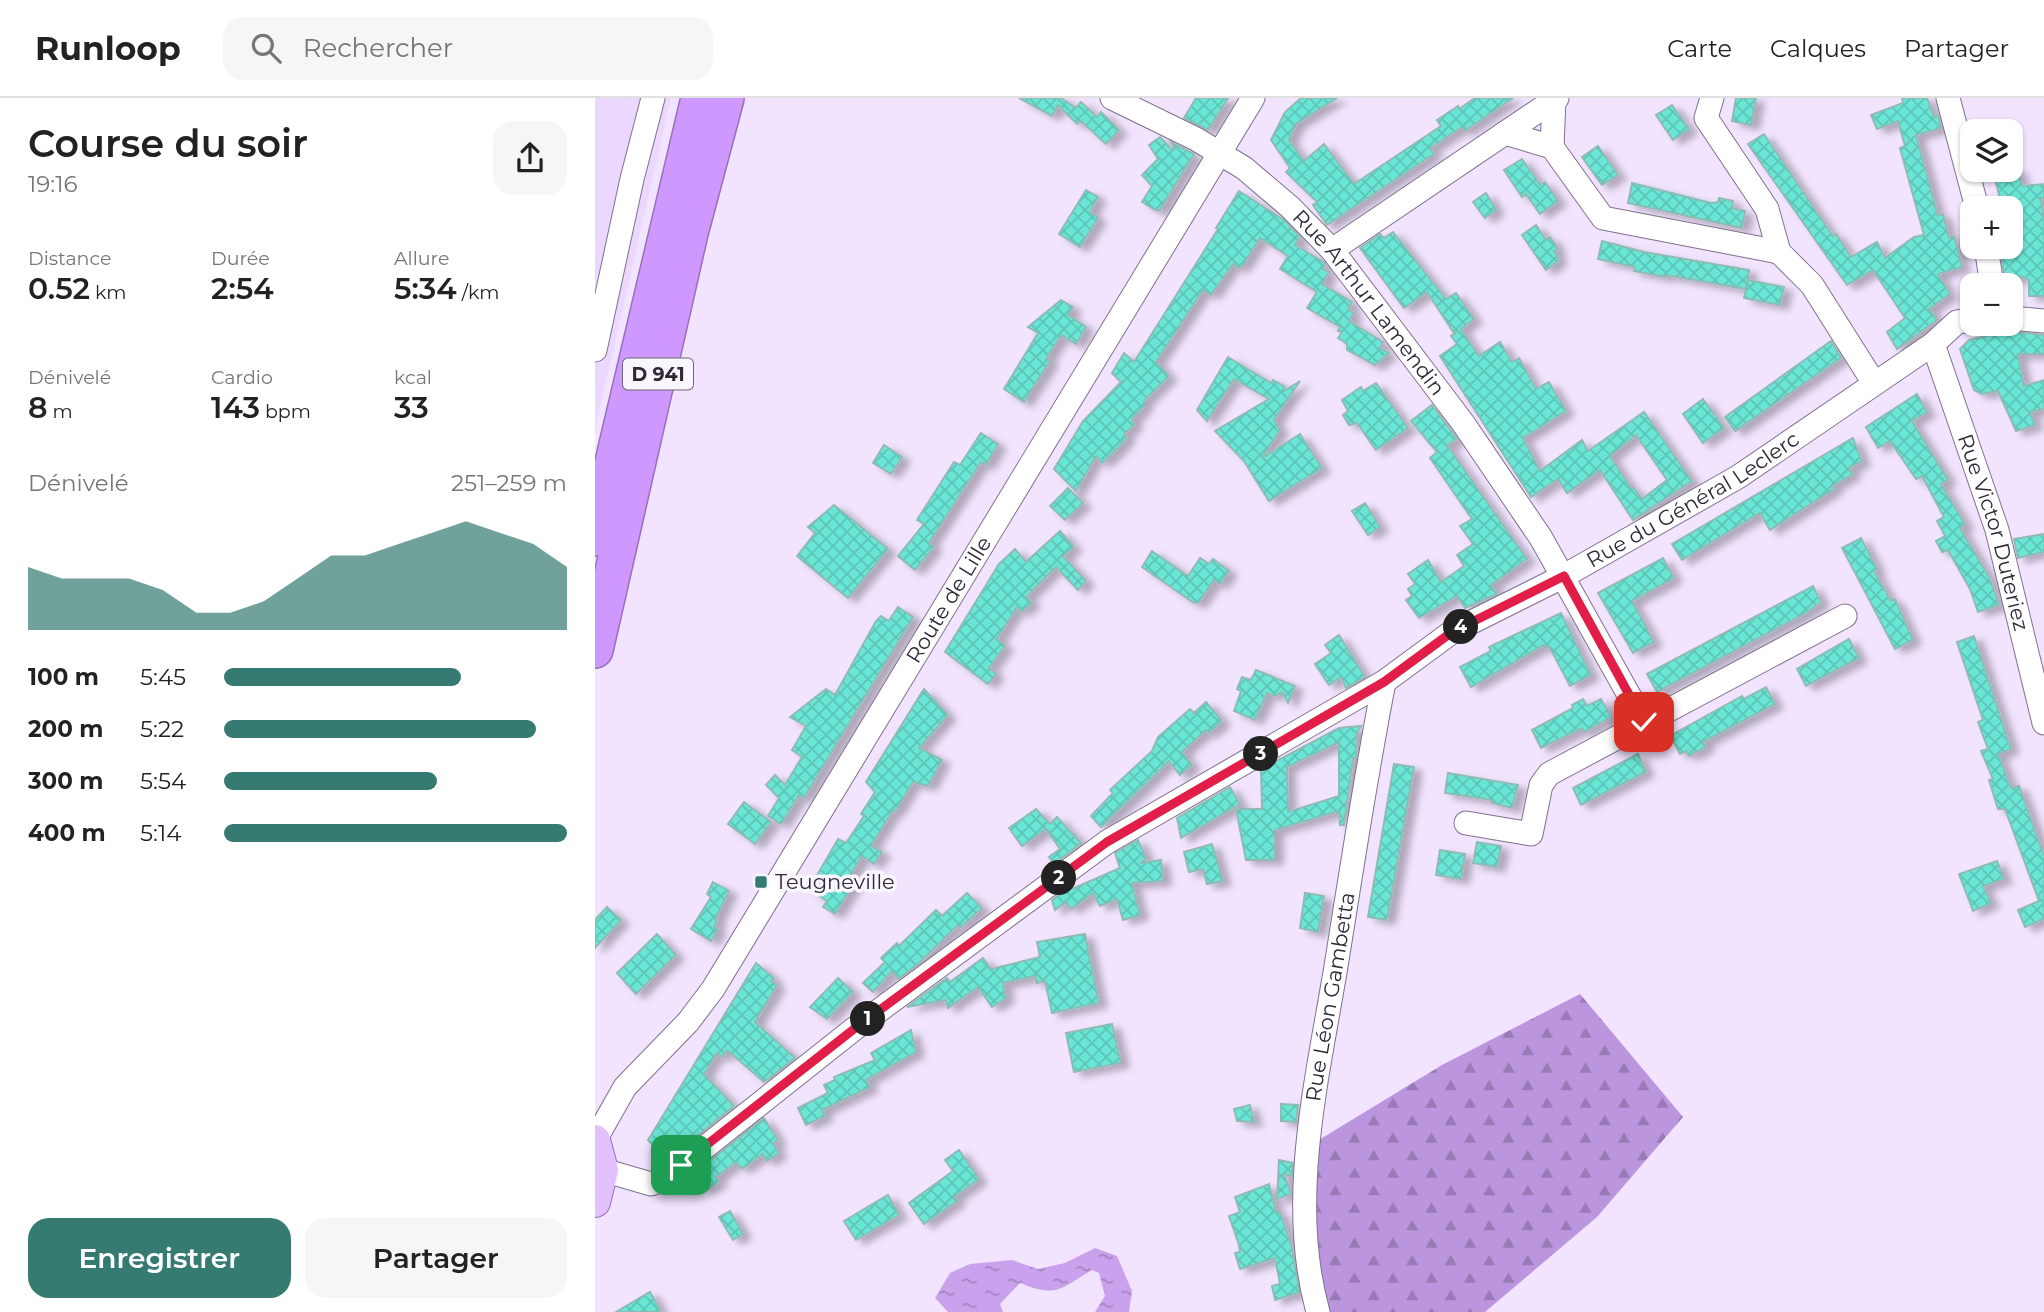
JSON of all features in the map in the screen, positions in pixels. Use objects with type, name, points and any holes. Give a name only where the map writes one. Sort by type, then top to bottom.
[{"type":"highway","name":"D 941","points":[[595,538],[699,98]]},
{"type":"highway","name":"D 941","points":[[595,650],[691,233],[726,98]]},
{"type":"main road","points":[[595,1140],[603,1170],[595,1202]]},
{"type":"street","points":[[595,350],[632,179],[653,98]]},
{"type":"street","name":"Rue Arthur Lamendin","points":[[1112,98],[1244,169],[1290,207],[1332,250],[1463,423],[1564,576],[1644,722]]},
{"type":"street","name":"Route de Lille","points":[[595,1140],[625,1087],[688,1021],[713,989],[1253,98]]},
{"type":"street","points":[[1693,98],[1709,108],[1767,209],[1779,253],[1812,285],[1874,383]]},
{"type":"street","points":[[1948,98],[1974,196]]},
{"type":"street","points":[[1332,250],[1556,99]]},
{"type":"street","points":[[1552,147],[1556,99]]},
{"type":"street","points":[[1505,133],[1552,147],[1603,218],[1779,253]]},
{"type":"street","points":[[2023,319],[2044,321]]},
{"type":"street","name":"Rue du Général Leclerc","points":[[603,1170],[651,1184],[665,1179],[854,1029],[1107,842],[1384,682],[1452,632],[1564,576],[1738,477],[1933,344],[1960,322]]},
{"type":"street","name":"Rue Victor Duteriez","points":[[1933,344],[1997,530],[2044,723]]},
{"type":"street","points":[[1466,822],[1531,834],[1544,778],[1845,616]]},
{"type":"street","name":"Rue Léon Gambetta","points":[[1318,1312],[1304,1239],[1309,1146],[1326,1024],[1384,682]]},
{"type":"street","name":"Route de Lille","points":[[595,1102],[625,1087]]},
{"type":"shaded area","points":[[595,98],[671,98],[595,429]]},
{"type":"green space","points":[[1580,994],[1683,1117],[1597,1217],[1485,1312],[1318,1312],[1309,1146],[1442,1065]]},
{"type":"water","points":[[1095,1248],[1117,1256],[1132,1291],[1129,1312],[1095,1312],[1105,1296],[1099,1273],[1092,1270],[1058,1289],[1042,1290],[1020,1283],[1000,1304],[1003,1312],[948,1312],[935,1298],[950,1273],[970,1264],[1012,1260],[1038,1269],[1065,1263]]},
{"type":"building","points":[[1019,98],[1061,98],[1076,108],[1081,102],[1097,117],[1101,112],[1119,130],[1106,144],[1081,121],[1077,124],[1058,105],[1052,116]]},
{"type":"building","points":[[1196,98],[1228,98],[1208,130],[1184,118]]},
{"type":"building","points":[[1301,98],[1337,98],[1296,124],[1289,140],[1304,161],[1324,144],[1354,184],[1441,126],[1437,120],[1458,106],[1459,109],[1475,98],[1513,98],[1465,131],[1462,127],[1430,148],[1434,154],[1327,225],[1313,205],[1317,202],[1286,172],[1290,168],[1271,140],[1285,112]]},
{"type":"building","points":[[1736,98],[1756,98],[1751,125],[1732,121]]},
{"type":"building","points":[[1902,98],[1927,98],[1934,117],[1938,115],[1941,128],[1916,135],[1938,216],[1943,214],[1949,238],[1954,236],[1962,267],[1938,274],[1950,294],[1929,309],[1937,320],[1897,349],[1887,332],[1905,318],[1873,270],[1847,285],[1748,144],[1764,134],[1833,236],[1836,234],[1851,257],[1877,242],[1885,258],[1914,237],[1924,235],[1900,148],[1905,146],[1898,121],[1877,129],[1871,115],[1903,103]]},
{"type":"building","points":[[1672,105],[1689,129],[1673,140],[1656,115]]},
{"type":"building","points":[[1160,137],[1172,150],[1174,147],[1171,142],[1194,154],[1160,210],[1155,210],[1142,202],[1152,186],[1142,175],[1158,159],[1149,145]]},
{"type":"building","points":[[1598,146],[1618,175],[1602,185],[1582,157]]},
{"type":"building","points":[[1522,159],[1540,185],[1545,182],[1558,201],[1540,214],[1526,194],[1522,197],[1504,170]]},
{"type":"building","points":[[1996,182],[2021,182],[2022,186],[2044,184],[2044,198],[2041,198],[2044,220],[2044,296],[2029,296],[2029,280],[2023,277],[2023,273],[2004,273],[2002,259],[2023,259],[2023,196],[1999,196]]},
{"type":"building","points":[[1632,183],[1711,203],[1718,202],[1719,198],[1733,201],[1732,208],[1745,211],[1742,228],[1628,203]]},
{"type":"building","points":[[1086,190],[1098,197],[1090,212],[1098,218],[1080,247],[1059,234]]},
{"type":"building","points":[[1239,191],[1284,220],[1300,237],[1295,245],[1325,263],[1323,269],[1329,272],[1322,284],[1352,302],[1348,310],[1354,313],[1349,321],[1383,342],[1380,348],[1389,353],[1375,365],[1347,350],[1347,344],[1338,338],[1342,332],[1338,331],[1340,327],[1307,308],[1317,292],[1280,269],[1288,256],[1260,238],[1243,265],[1238,268],[1233,264],[1211,295],[1203,290],[1156,362],[1169,376],[1144,401],[1144,406],[1132,419],[1134,425],[1124,434],[1127,438],[1102,463],[1096,456],[1076,491],[1054,469],[1083,421],[1121,382],[1112,373],[1124,353],[1134,362]]},
{"type":"building","points":[[1486,193],[1496,210],[1485,218],[1473,202]]},
{"type":"building","points":[[1536,225],[1546,240],[1550,237],[1558,249],[1554,251],[1559,260],[1546,270],[1522,235]]},
{"type":"building","points":[[1393,232],[1446,299],[1456,293],[1474,319],[1461,329],[1479,356],[1500,342],[1512,362],[1519,358],[1536,389],[1549,382],[1566,411],[1523,438],[1540,471],[1582,440],[1588,451],[1644,412],[1692,481],[1633,520],[1600,470],[1567,493],[1558,479],[1531,497],[1440,356],[1457,344],[1451,336],[1457,332],[1454,333],[1427,292],[1404,308],[1360,248],[1380,234],[1384,238]],"holes":[[[1636,435],[1667,480],[1642,499],[1634,488],[1631,488],[1610,456]]]},
{"type":"building","points":[[1602,241],[1644,252],[1749,270],[1746,289],[1634,271],[1635,267],[1598,259]]},
{"type":"building","points":[[1748,280],[1784,287],[1780,305],[1744,298]]},
{"type":"building","points":[[1061,300],[1073,307],[1068,315],[1086,327],[1076,344],[1061,335],[1046,359],[1050,361],[1024,402],[1004,389],[1038,333],[1028,327]]},
{"type":"building","points":[[2023,333],[2044,335],[2044,354],[2018,354],[2024,386],[2044,380],[2044,409],[2030,412],[2035,425],[2016,431],[1998,391],[1982,394],[1974,390],[1960,349],[1969,340],[1986,336],[2023,336]]},
{"type":"building","points":[[1831,341],[1841,358],[1735,431],[1725,417]]},
{"type":"building","points":[[1228,357],[1271,383],[1273,380],[1284,386],[1284,391],[1300,381],[1274,420],[1280,430],[1262,458],[1300,434],[1322,468],[1269,501],[1244,461],[1215,431],[1269,399],[1234,379],[1207,421],[1197,410]]},
{"type":"building","points":[[1376,383],[1408,428],[1376,450],[1357,423],[1349,425],[1343,415],[1348,411],[1342,400],[1361,387],[1363,391]]},
{"type":"building","points":[[1917,394],[1927,412],[1912,421],[1948,480],[1941,484],[1965,524],[1960,528],[1989,577],[1999,605],[1978,612],[1970,589],[1948,550],[1942,552],[1936,541],[1945,536],[1937,521],[1944,517],[1922,476],[1916,479],[1890,441],[1878,448],[1866,427]]},
{"type":"building","points":[[1703,399],[1724,428],[1703,443],[1683,414]]},
{"type":"building","points":[[1432,405],[1457,439],[1447,445],[1527,559],[1491,585],[1497,594],[1465,608],[1457,596],[1419,618],[1406,600],[1412,596],[1408,589],[1415,584],[1408,574],[1428,560],[1441,582],[1464,566],[1457,555],[1473,544],[1460,526],[1472,519],[1430,458],[1437,452],[1411,421]]},
{"type":"building","points":[[981,433],[998,444],[986,465],[981,462],[929,543],[934,547],[915,570],[898,556],[924,524],[917,520],[954,462],[960,465]]},
{"type":"building","points":[[1853,438],[1862,461],[1849,468],[1853,474],[1832,486],[1834,489],[1770,530],[1760,513],[1682,560],[1672,544]]},
{"type":"building","points":[[884,445],[902,457],[891,474],[873,463]]},
{"type":"building","points":[[1068,488],[1083,503],[1065,520],[1050,506]]},
{"type":"building","points":[[1365,503],[1380,527],[1368,535],[1352,511]]},
{"type":"building","points":[[834,505],[888,549],[848,598],[797,556],[815,533],[808,527]]},
{"type":"building","points":[[1060,531],[1074,547],[1063,556],[1086,581],[1078,590],[1056,567],[1026,597],[1032,603],[1021,612],[1017,607],[997,639],[1005,646],[989,668],[996,674],[988,684],[945,652],[999,564],[1015,549],[1026,562]]},
{"type":"building","points":[[2044,534],[2044,552],[2018,558],[2014,539]]},
{"type":"building","points":[[1861,538],[1877,569],[1874,571],[1891,601],[1895,599],[1913,640],[1895,649],[1842,548]]},
{"type":"building","points":[[1152,551],[1188,576],[1200,558],[1209,564],[1213,559],[1229,571],[1220,584],[1214,580],[1199,602],[1194,603],[1142,567]]},
{"type":"building","points":[[1663,558],[1674,578],[1632,601],[1654,642],[1633,653],[1598,593]]},
{"type":"building","points":[[1813,586],[1821,602],[1806,613],[1657,692],[1647,674]]},
{"type":"building","points":[[898,607],[913,617],[804,798],[799,795],[781,824],[768,816],[779,798],[766,785],[775,775],[785,785],[802,757],[792,750],[806,726],[790,717],[826,689],[835,695],[876,621],[881,616],[889,621]]},
{"type":"building","points":[[1561,613],[1591,675],[1570,686],[1549,646],[1545,648],[1544,645],[1471,687],[1460,667],[1491,651],[1489,647]]},
{"type":"building","points":[[1339,635],[1365,677],[1346,688],[1341,677],[1329,685],[1315,664],[1331,653],[1325,645]]},
{"type":"building","points":[[1974,636],[2011,749],[1998,754],[2011,788],[2019,786],[2044,856],[2044,919],[2025,927],[2018,910],[2039,901],[2005,809],[1998,809],[1989,780],[1993,779],[1981,751],[1988,749],[1978,722],[1983,720],[1957,642]]},
{"type":"building","points":[[1849,639],[1859,658],[1806,686],[1797,669]]},
{"type":"building","points":[[1256,670],[1295,686],[1288,703],[1282,692],[1275,696],[1267,693],[1255,720],[1234,711],[1241,691],[1237,689],[1242,677],[1251,680]]},
{"type":"building","points":[[1766,687],[1775,704],[1703,742],[1706,747],[1689,756],[1686,751],[1680,754],[1670,736],[1742,696],[1744,699]]},
{"type":"building","points":[[924,689],[948,715],[919,748],[942,760],[928,786],[913,782],[895,812],[893,810],[871,846],[882,852],[874,864],[862,856],[850,876],[855,882],[835,914],[823,907],[827,901],[809,889],[838,839],[846,843],[864,816],[861,814],[875,792],[866,782]]},
{"type":"building","points":[[1583,699],[1587,706],[1601,699],[1611,717],[1584,732],[1582,728],[1541,748],[1532,730],[1573,708],[1572,705]]},
{"type":"building","points":[[1206,702],[1222,721],[1209,733],[1206,730],[1182,752],[1192,765],[1180,775],[1169,761],[1101,827],[1091,816],[1113,793],[1110,790],[1152,751],[1158,737],[1190,709],[1194,713]]},
{"type":"building","points":[[1361,726],[1357,733],[1356,758],[1353,758],[1344,825],[1340,825],[1339,811],[1275,830],[1275,860],[1246,860],[1236,809],[1262,809],[1261,769],[1339,728]],"holes":[[[1339,742],[1339,796],[1288,812],[1287,767]]]},
{"type":"building","points":[[1638,754],[1646,772],[1581,805],[1573,788]]},
{"type":"building","points":[[1394,764],[1414,767],[1387,920],[1368,917]]},
{"type":"building","points":[[1448,773],[1518,785],[1512,808],[1492,803],[1492,800],[1445,793]]},
{"type":"building","points":[[1230,787],[1240,804],[1181,838],[1177,818]]},
{"type":"building","points":[[744,802],[771,822],[755,844],[728,824]]},
{"type":"building","points":[[1036,809],[1050,824],[1057,817],[1081,843],[1054,864],[1049,857],[1060,849],[1046,829],[1022,846],[1009,828]]},
{"type":"building","points":[[1138,840],[1146,858],[1141,863],[1161,860],[1163,881],[1132,883],[1140,915],[1123,920],[1117,899],[1100,906],[1093,893],[1071,909],[1066,902],[1055,910],[1052,900],[1070,886],[1072,889],[1120,868],[1115,853]]},
{"type":"building","points":[[1477,842],[1501,846],[1497,867],[1473,863]]},
{"type":"building","points":[[1212,844],[1223,881],[1207,884],[1203,869],[1189,872],[1184,852]]},
{"type":"building","points":[[1440,850],[1465,854],[1461,879],[1436,875]]},
{"type":"building","points":[[1997,861],[2004,879],[1983,886],[1991,903],[1973,911],[1959,874]]},
{"type":"building","points":[[713,882],[729,891],[715,920],[717,921],[714,927],[718,929],[711,941],[691,929],[711,897],[707,894]]},
{"type":"building","points":[[967,893],[982,908],[960,928],[958,925],[918,964],[898,979],[892,971],[873,992],[863,983],[885,962],[881,958],[897,943],[899,946],[936,910],[942,916]]},
{"type":"building","points":[[1305,893],[1324,896],[1318,932],[1300,928]]},
{"type":"building","points":[[607,907],[621,920],[595,948],[595,920]]},
{"type":"building","points":[[657,934],[676,955],[636,994],[617,973]]},
{"type":"building","points":[[1085,934],[1099,1003],[1052,1013],[1045,981],[1037,983],[1035,976],[1003,983],[1006,998],[992,1007],[978,987],[948,1008],[946,1000],[907,1007],[947,978],[950,982],[983,958],[991,969],[1040,957],[1037,942]]},
{"type":"building","points":[[756,963],[774,978],[771,981],[777,985],[755,1022],[795,1058],[764,1082],[727,1050],[723,1057],[717,1053],[704,1074],[734,1106],[667,1160],[648,1140]]},
{"type":"building","points":[[838,978],[853,992],[827,1019],[810,1007]]},
{"type":"building","points":[[1112,1024],[1121,1063],[1074,1072],[1066,1033]]},
{"type":"building","points":[[911,1030],[916,1052],[866,1080],[870,1087],[822,1110],[825,1116],[806,1125],[798,1108],[828,1093],[824,1085],[835,1080],[834,1077],[875,1060],[871,1053]]},
{"type":"building","points":[[1281,1104],[1298,1105],[1296,1122],[1281,1121]]},
{"type":"building","points":[[1250,1105],[1254,1122],[1237,1121],[1234,1109]]},
{"type":"building","points":[[764,1118],[778,1140],[773,1143],[779,1153],[767,1161],[763,1154],[742,1169],[736,1162],[716,1177],[719,1182],[705,1191],[693,1174]]},
{"type":"building","points":[[959,1150],[979,1179],[954,1197],[957,1201],[924,1224],[909,1203],[953,1171],[945,1160]]},
{"type":"building","points":[[1279,1160],[1293,1163],[1292,1176],[1284,1174],[1291,1194],[1277,1199]]},
{"type":"building","points":[[1269,1184],[1276,1212],[1280,1212],[1291,1244],[1300,1292],[1275,1300],[1272,1286],[1280,1284],[1275,1258],[1240,1269],[1235,1253],[1240,1252],[1239,1245],[1229,1216],[1240,1212],[1235,1197]]},
{"type":"building","points":[[888,1195],[899,1215],[856,1240],[844,1221]]},
{"type":"building","points":[[730,1211],[743,1234],[733,1240],[719,1217]]},
{"type":"building","points":[[650,1292],[661,1312],[616,1312]]},
{"type":"place","name":"Teugneville","points":[[761,882]]},
{"type":"route","points":[[681,1165],[854,1029],[1107,842],[1384,682],[1452,632],[1564,576],[1644,722]]}]
